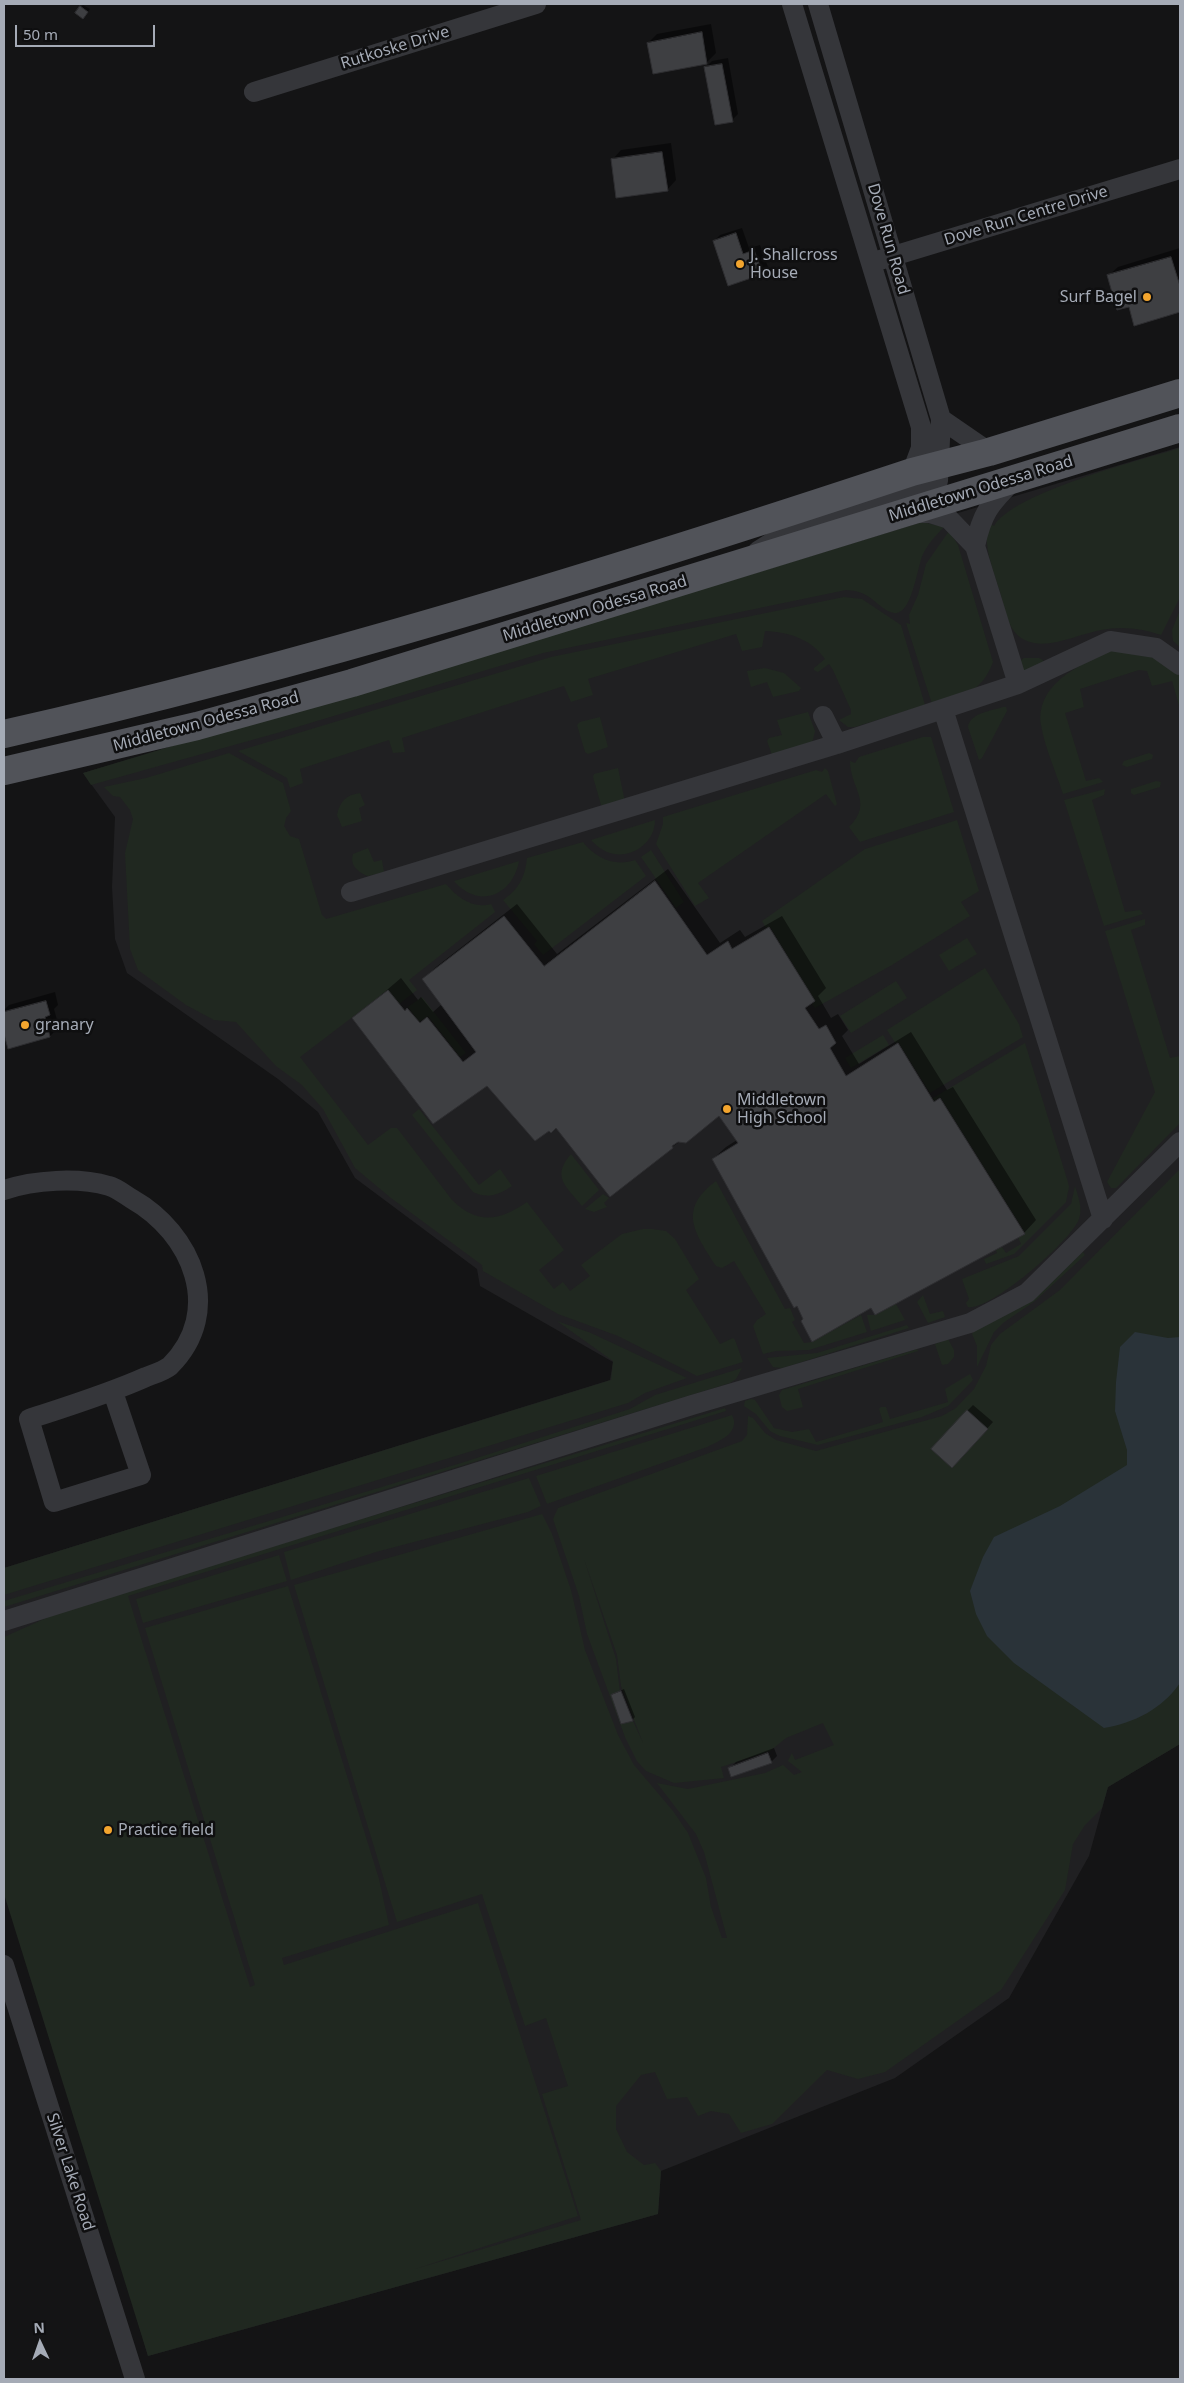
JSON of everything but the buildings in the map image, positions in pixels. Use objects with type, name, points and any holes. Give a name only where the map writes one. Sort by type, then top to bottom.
[{"type":"main road","name":"Middletown Odessa Road","points":[[4,734],[143,702],[424,626],[912,472],[989,452],[1180,393]]},
{"type":"main road","name":"Middletown Odessa Road","points":[[4,771],[216,721],[474,647],[1180,428]]},
{"type":"street","name":"Rutkoske Drive","points":[[254,92],[536,4]]},
{"type":"street","name":"Dove Run Road","points":[[792,4],[921,427],[921,448],[912,472]]},
{"type":"street","name":"Dove Run Road","points":[[733,566],[785,534],[930,489],[938,482],[941,420],[818,4]]},
{"type":"street","name":"Dove Run Centre Drive","points":[[871,263],[1180,169]]},
{"type":"street","points":[[941,420],[989,452]]},
{"type":"street","points":[[975,546],[981,520],[996,497],[1016,478]]},
{"type":"street","points":[[905,513],[930,513],[949,519],[975,546],[1018,684]]},
{"type":"street","points":[[351,892],[837,744],[943,709],[1018,684],[1110,641],[1156,648],[1180,665]]},
{"type":"street","points":[[943,709],[1103,1219]]},
{"type":"street","points":[[823,716],[837,744]]},
{"type":"street","points":[[4,1620],[683,1408],[970,1323],[1027,1294],[1180,1142]]},
{"type":"street","points":[[4,1190],[15,1186],[78,1181],[110,1186],[144,1206],[172,1231],[190,1261],[199,1290],[196,1318],[188,1346],[168,1368],[113,1392],[29,1419],[54,1502],[141,1475],[113,1392]]},
{"type":"street","name":"Silver Lake Road","points":[[4,1965],[135,2379]]},
{"type":"shaded area","points":[[1180,447],[1180,1744],[1108,1787],[1089,1856],[1009,1998],[895,2078],[661,2171],[658,2214],[148,2356],[4,1873],[4,1568],[610,1380],[613,1362],[480,1286],[477,1269],[355,1178],[318,1112],[278,1079],[127,973],[115,939],[112,887],[115,817],[83,773]]},
{"type":"shaded area","points":[[1180,448],[1180,597],[1161,635],[1138,629],[1116,628],[1041,644],[1032,643],[1018,635],[1007,618],[989,558],[988,522],[994,526],[1006,514],[1025,502],[1079,479]]},
{"type":"shaded area","points":[[922,522],[944,527],[923,554],[910,599],[900,612],[888,611],[863,593],[846,590],[543,653],[277,733],[91,785],[83,773],[664,597],[733,580]]},
{"type":"shaded area","points":[[949,531],[958,545],[993,662],[983,681],[970,692],[932,704],[906,623],[910,624],[909,615],[918,595],[926,564]]},
{"type":"shaded area","points":[[844,597],[862,599],[901,625],[925,705],[855,727],[848,727],[839,720],[851,714],[851,710],[833,670],[829,664],[818,672],[814,670],[825,659],[819,652],[799,638],[783,633],[765,631],[762,647],[742,651],[736,634],[588,679],[593,695],[571,702],[564,686],[402,738],[405,752],[393,753],[389,740],[300,769],[303,783],[290,788],[287,778],[238,751],[551,657]]},
{"type":"shaded area","points":[[1180,610],[1180,647],[1173,641],[1172,630]]},
{"type":"shaded area","points":[[1116,649],[1151,656],[1173,669],[1180,676],[1180,709],[1172,681],[1152,686],[1147,671],[1139,670],[1080,689],[1084,707],[1065,713],[1086,781],[1099,778],[1103,782],[1063,794],[1043,734],[1041,710],[1046,697],[1054,685],[1065,676],[1090,660]]},
{"type":"shaded area","points":[[1024,658],[1039,658],[1044,661],[1025,676],[1020,661]]},
{"type":"shaded area","points":[[765,668],[784,673],[801,688],[799,691],[773,697],[767,682],[751,687],[747,671]]},
{"type":"shaded area","points":[[1006,707],[1007,711],[982,758],[979,760],[968,727],[970,722],[982,713]]},
{"type":"shaded area","points":[[808,712],[815,731],[812,743],[772,755],[767,741],[769,738],[782,735],[777,720]]},
{"type":"shaded area","points":[[600,717],[608,747],[588,754],[585,752],[577,725],[580,722]]},
{"type":"shaded area","points":[[923,737],[931,737],[954,812],[860,842],[849,827],[860,810],[859,795],[853,780],[850,761],[855,763],[859,757]]},
{"type":"shaded area","points":[[229,753],[283,783],[291,811],[286,818],[284,826],[290,836],[299,839],[322,915],[326,919],[446,884],[466,901],[478,905],[491,904],[495,912],[409,980],[417,990],[399,1004],[388,990],[300,1057],[368,1145],[391,1128],[397,1128],[452,1200],[471,1214],[489,1218],[507,1213],[527,1202],[564,1250],[539,1270],[554,1289],[563,1282],[570,1291],[590,1276],[581,1265],[622,1234],[643,1229],[666,1231],[675,1239],[699,1279],[686,1290],[720,1344],[733,1338],[735,1340],[743,1362],[697,1376],[618,1336],[558,1314],[483,1271],[482,1265],[391,1198],[355,1168],[323,1109],[302,1085],[276,1066],[236,1022],[214,1020],[186,1005],[138,970],[130,949],[125,853],[133,819],[130,810],[120,797],[113,796],[104,787],[146,778]]},
{"type":"shaded area","points":[[1149,753],[1153,755],[1152,759],[1127,767],[1122,765],[1124,761]]},
{"type":"shaded area","points":[[618,768],[625,802],[601,805],[593,777],[594,774]]},
{"type":"shaded area","points":[[825,768],[828,771],[837,804],[835,806],[826,794],[698,883],[709,898],[695,906],[656,844],[663,824],[663,817],[816,770],[822,772]]},
{"type":"shaded area","points":[[1156,781],[1161,782],[1160,787],[1134,795],[1131,793],[1131,789]]},
{"type":"shaded area","points":[[1105,789],[1104,795],[1092,800],[1125,912],[1140,910],[1143,914],[1104,926],[1064,800]]},
{"type":"shaded area","points":[[360,793],[365,805],[359,808],[362,821],[342,827],[337,815],[340,806],[347,797]]},
{"type":"shaded area","points":[[655,820],[654,829],[646,843],[632,852],[615,854],[607,852],[591,840]]},
{"type":"shaded area","points":[[957,820],[979,891],[961,902],[970,916],[892,965],[815,1008],[812,1004],[815,1001],[770,927],[766,928],[762,921],[865,849]]},
{"type":"shaded area","points":[[583,842],[593,853],[606,860],[628,862],[635,860],[646,876],[543,955],[534,944],[537,941],[503,900],[520,882],[525,871],[527,858]]},
{"type":"shaded area","points":[[368,848],[374,862],[382,860],[384,872],[368,876],[358,871],[352,862],[353,854]]},
{"type":"shaded area","points":[[651,850],[684,902],[676,908],[641,857]]},
{"type":"shaded area","points":[[519,861],[516,873],[510,883],[494,895],[474,895],[464,890],[454,881]]},
{"type":"shaded area","points":[[1145,919],[1145,925],[1131,930],[1170,1058],[1180,1056],[1180,1123],[1116,1188],[1111,1188],[1107,1182],[1155,1092],[1105,931]]},
{"type":"shaded area","points":[[967,938],[977,954],[949,971],[939,955]]},
{"type":"shaded area","points":[[985,968],[1019,1024],[1023,1037],[930,1093],[898,1042],[896,1044],[887,1030]]},
{"type":"shaded area","points":[[896,981],[907,998],[851,1033],[840,1016]]},
{"type":"shaded area","points":[[422,997],[466,1053],[460,1057],[428,1016],[419,1022],[408,1007]]},
{"type":"shaded area","points":[[883,1035],[889,1045],[851,1068],[845,1058]]},
{"type":"shaded area","points":[[1025,1043],[1069,1187],[1066,1202],[1014,1254],[986,1264],[984,1259],[997,1253],[996,1250],[1002,1247],[1006,1253],[1021,1244],[1018,1237],[1025,1233],[940,1097],[934,1101],[933,1098]]},
{"type":"shaded area","points":[[419,1109],[479,1185],[500,1169],[512,1186],[502,1192],[488,1196],[473,1192],[412,1115]]},
{"type":"shaded area","points":[[571,1154],[599,1190],[582,1206],[566,1187],[561,1175],[565,1162]]},
{"type":"shaded area","points":[[1180,1169],[1180,1744],[1108,1787],[1102,1808],[1085,1825],[1073,1844],[1065,1890],[1001,1990],[885,2072],[858,2079],[827,2070],[772,2124],[741,2133],[729,2114],[711,2111],[698,2116],[687,2097],[667,2099],[655,2072],[641,2075],[616,2106],[616,2129],[627,2152],[644,2165],[655,2163],[661,2171],[658,2214],[148,2356],[4,1894],[4,1637],[53,1615],[146,1585],[725,1408],[726,1411],[128,1596],[250,1987],[255,1985],[145,1628],[288,1586],[379,1879],[389,1925],[282,1958],[284,1965],[478,1903],[578,2216],[415,2269],[581,2220],[542,2094],[568,2086],[546,2018],[525,2026],[482,1894],[397,1922],[294,1585],[542,1514],[552,1534],[571,1590],[585,1650],[618,1735],[634,1765],[673,1811],[688,1833],[706,1878],[711,1907],[722,1938],[727,1938],[704,1852],[696,1834],[657,1783],[688,1789],[765,1773],[783,1765],[794,1775],[802,1772],[788,1761],[792,1753],[795,1760],[834,1745],[823,1723],[786,1738],[770,1751],[721,1767],[724,1778],[674,1783],[646,1771],[637,1761],[625,1737],[587,1634],[579,1596],[553,1519],[558,1508],[742,1441],[747,1435],[748,1416],[753,1418],[765,1433],[776,1440],[816,1451],[942,1416],[956,1408],[974,1389],[986,1366],[991,1345],[1000,1334],[1060,1290]],"holes":[[[584,1559],[617,1655],[621,1686],[643,1743],[633,1721],[621,1724],[611,1695],[620,1692],[616,1659]]]},
{"type":"shaded area","points":[[716,1181],[785,1309],[790,1308],[795,1320],[792,1322],[804,1343],[812,1342],[861,1315],[867,1332],[809,1350],[776,1351],[763,1354],[753,1326],[757,1320],[766,1314],[734,1261],[722,1268],[716,1266],[696,1232],[693,1212],[704,1192]]},
{"type":"shaded area","points":[[1075,1186],[1080,1202],[1080,1215],[1073,1229],[1062,1242],[1011,1287],[979,1306],[968,1307],[966,1303],[969,1299],[962,1279],[1019,1256],[1071,1204]]},
{"type":"shaded area","points":[[603,1194],[609,1198],[604,1203],[607,1207],[594,1212],[585,1209]]},
{"type":"shaded area","points":[[1083,1252],[1085,1255],[1035,1301],[1003,1323],[994,1332],[977,1367],[977,1346],[972,1334],[974,1330],[1024,1305]]},
{"type":"shaded area","points":[[923,1295],[930,1314],[943,1311],[945,1317],[928,1323],[917,1302]]},
{"type":"shaded area","points":[[896,1304],[905,1320],[871,1331],[867,1315],[875,1315]]},
{"type":"shaded area","points":[[557,1321],[591,1333],[687,1378],[645,1393],[628,1403],[4,1595],[4,1568],[611,1380],[613,1361]]},
{"type":"shaded area","points":[[907,1325],[909,1328],[783,1368],[773,1367],[767,1358],[817,1353]]},
{"type":"shaded area","points":[[1135,1332],[1168,1338],[1180,1337],[1180,1683],[1165,1700],[1146,1713],[1126,1723],[1104,1728],[1014,1663],[987,1636],[976,1614],[970,1591],[983,1557],[994,1537],[1060,1506],[1127,1465],[1127,1450],[1115,1411],[1116,1382],[1120,1347]]},
{"type":"shaded area","points":[[948,1339],[954,1350],[954,1357],[948,1364],[942,1365],[935,1344]]},
{"type":"shaded area","points":[[917,1349],[918,1351],[798,1389],[803,1407],[787,1411],[782,1407],[779,1395],[782,1390]]},
{"type":"shaded area","points":[[742,1368],[736,1379],[730,1383],[4,1607],[4,1601],[461,1463],[630,1409],[655,1395]]},
{"type":"shaded area","points":[[970,1374],[973,1380],[948,1406],[922,1417],[818,1445],[780,1436],[770,1431],[756,1414],[744,1406],[745,1401],[755,1400],[774,1428],[792,1432],[809,1429],[816,1442],[883,1422],[879,1409],[881,1407],[886,1407],[890,1419],[948,1402],[945,1389]]},
{"type":"shaded area","points":[[732,1415],[734,1426],[731,1431],[723,1439],[712,1445],[547,1504],[536,1476]]},
{"type":"shaded area","points":[[529,1478],[541,1506],[528,1512],[376,1552],[291,1580],[284,1552]]},
{"type":"shaded area","points":[[279,1555],[287,1581],[143,1623],[136,1599]]},
{"type":"place","name":"J. Shallcross House","points":[[740,264]]},
{"type":"place","name":"Surf Bagel","points":[[1147,297]]},
{"type":"place","name":"granary","points":[[25,1025]]},
{"type":"place","name":"Middletown High School","points":[[727,1109]]},
{"type":"place","name":"Practice field","points":[[108,1830]]}]
